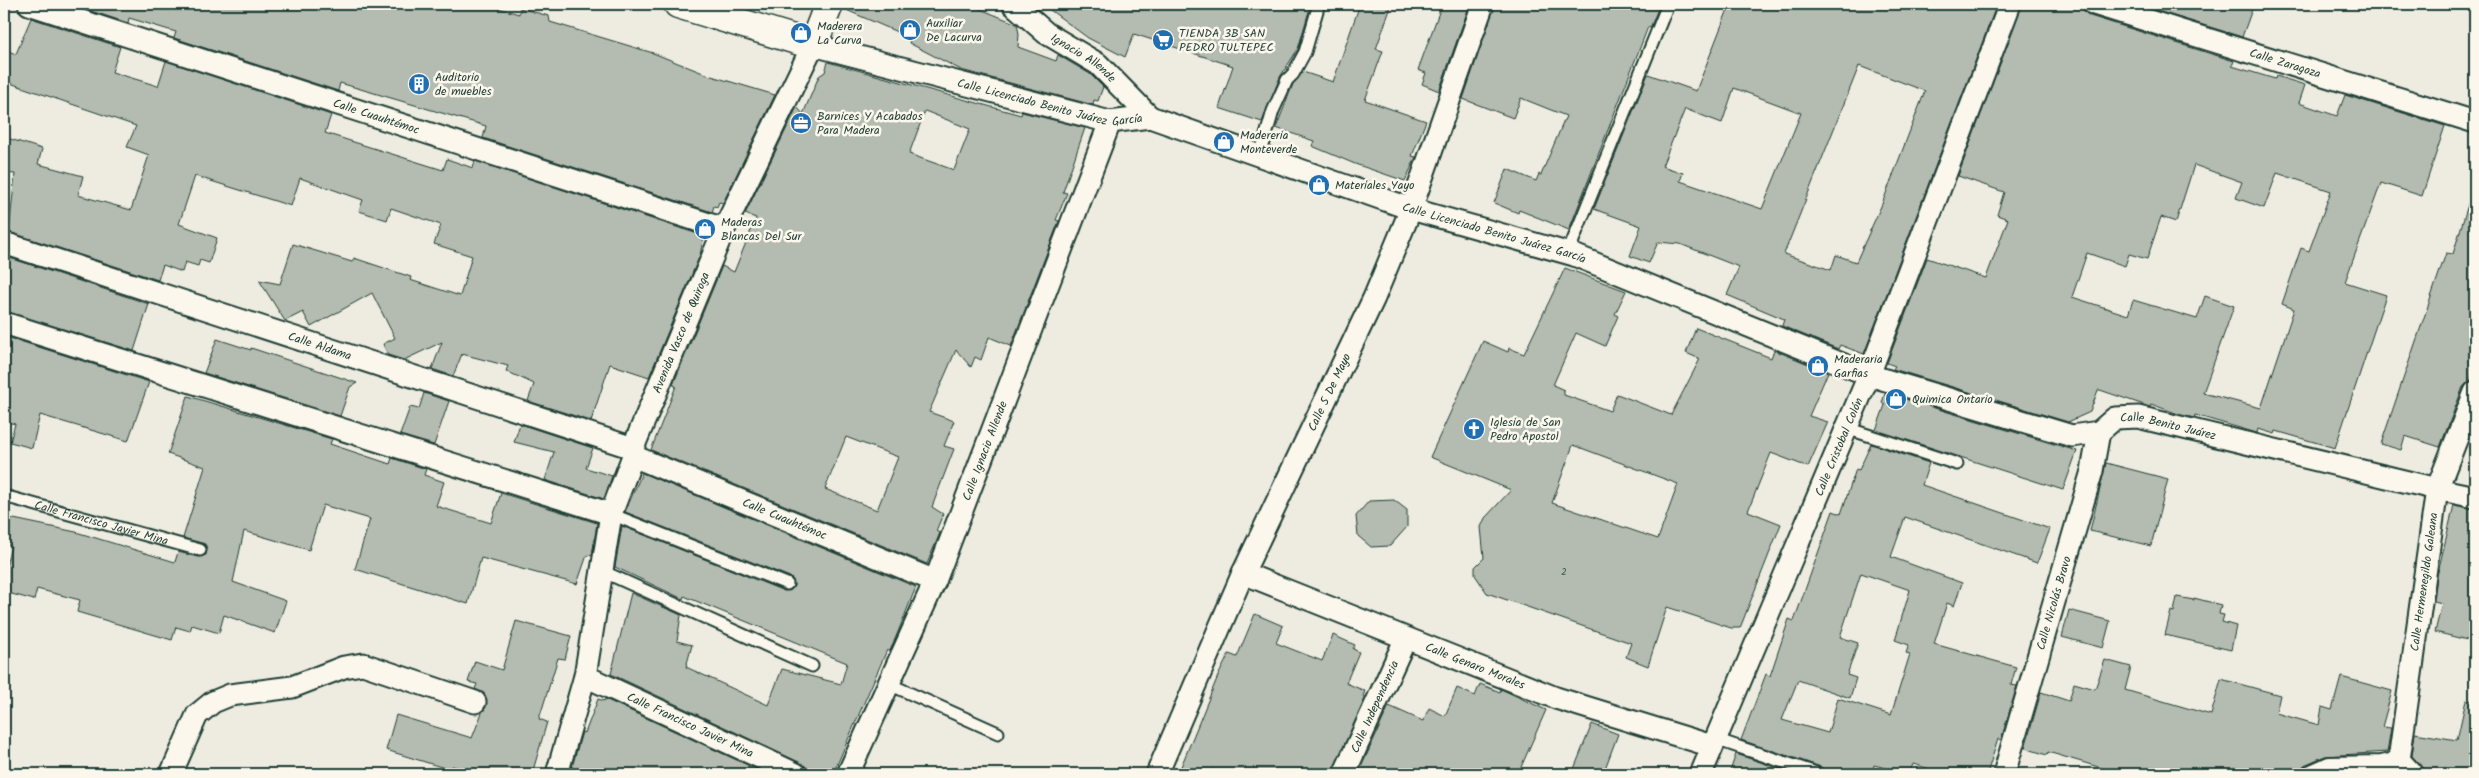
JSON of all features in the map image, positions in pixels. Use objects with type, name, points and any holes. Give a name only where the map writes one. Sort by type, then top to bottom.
[{"type":"street","name":"Calle Cuauhtémoc","points":[[29,4],[724,229]]},
{"type":"street","name":"Calle Licenciado Benito Juárez García","points":[[678,4],[813,45],[1110,122],[1150,117],[1411,209],[1568,253],[1869,375]]},
{"type":"street","name":"Avenida Vasco de Quiroga","points":[[585,676],[611,514],[633,452],[724,229],[813,45],[829,4]]},
{"type":"street","name":"Ignacio Allende","points":[[1013,4],[1046,33],[1098,64],[1150,117]]},
{"type":"street","name":"Calle 5 De Mayo","points":[[1156,774],[1243,573],[1370,305],[1411,209],[1483,4]]},
{"type":"street","name":"Calle Cristobal Colón","points":[[1701,774],[1869,375],[2010,4]]},
{"type":"street","name":"Calle Zaragoza","points":[[2094,4],[2117,8],[2475,122]]},
{"type":"street","name":"Calle Ignacio Allende","points":[[848,774],[936,581],[1110,122]]},
{"type":"street","name":"Calle Aldama","points":[[7,244],[633,452]]},
{"type":"street","points":[[4,323],[611,514]]},
{"type":"street","name":"Calle Benito Juárez","points":[[1869,375],[2072,436],[2099,432],[2115,418],[2138,417],[2475,497]]},
{"type":"street","name":"Calle Hermenegildo Galeana","points":[[2405,767],[2437,489],[2475,392]]},
{"type":"street","name":"Calle Nicolás Bravo","points":[[2004,774],[2092,471],[2099,432]]},
{"type":"street","name":"Calle Cuauhtémoc","points":[[633,452],[936,581]]},
{"type":"street","name":"Calle Genaro Morales","points":[[1243,573],[1406,640],[1556,698],[1713,743]]},
{"type":"street","name":"Calle Independencia","points":[[1344,774],[1406,640]]},
{"type":"street","points":[[171,774],[197,715],[213,702],[230,695],[292,687],[344,667],[363,664],[475,702]]},
{"type":"street","points":[[557,774],[585,676]]},
{"type":"street","name":"Calle Francisco Javier Mina","points":[[585,676],[796,774]]},
{"type":"street","points":[[2309,774],[2329,765],[2381,764],[2405,767]]},
{"type":"lane","points":[[1260,156],[1273,111],[1282,91],[1294,74],[1305,52],[1319,4]]},
{"type":"lane","points":[[1568,253],[1668,4]]},
{"type":"lane","points":[[1846,428],[1957,464]]},
{"type":"lane","name":"Calle Francisco Javier Mina","points":[[4,496],[200,550]]},
{"type":"lane","points":[[611,514],[787,584]]},
{"type":"lane","points":[[602,571],[812,666]]},
{"type":"lane","points":[[889,684],[998,732]]},
{"type":"lane","points":[[1713,743],[1819,774]]},
{"type":"building","points":[[69,4],[485,4],[519,14],[520,8],[549,16],[550,22],[653,53],[708,75],[775,95],[723,203],[719,202],[717,207],[714,206],[712,212],[483,138],[486,126],[340,83],[338,91],[174,38],[176,32],[129,18],[128,23]]},
{"type":"building","points":[[844,4],[968,4],[1017,24],[1019,34],[1018,47],[1056,61],[1058,55],[1090,74],[1103,87],[1098,101],[1094,100],[1093,105],[961,70],[909,43],[911,38],[844,9]]},
{"type":"building","points":[[1042,4],[1311,4],[1298,49],[1280,77],[1262,122],[1219,108],[1233,66],[1134,34],[1125,57],[1088,38]]},
{"type":"building","points":[[1360,4],[1392,4],[1376,49],[1383,51],[1365,100],[1426,121],[1412,156],[1416,157],[1405,181],[1355,164],[1312,146],[1314,141],[1276,128],[1293,84],[1303,72],[1333,82]]},
{"type":"building","points":[[1442,4],[1470,4],[1439,91],[1422,84],[1426,73],[1418,70]]},
{"type":"building","points":[[1495,4],[1660,4],[1650,28],[1648,27],[1569,230],[1519,210],[1518,213],[1494,203],[1507,169],[1536,181],[1539,174],[1541,175],[1566,116],[1521,98],[1513,118],[1463,99]]},
{"type":"building","points":[[1730,4],[1997,4],[1864,354],[1840,345],[1838,349],[1782,326],[1784,319],[1727,295],[1739,267],[1680,244],[1658,242],[1649,263],[1630,256],[1641,226],[1594,209],[1648,74],[1696,91]],"holes":[[[1859,66],[1925,91],[1882,204],[1856,262],[1836,255],[1831,270],[1784,254]],[[1734,88],[1801,113],[1762,209],[1680,181],[1683,173],[1662,166],[1685,109],[1722,123]]]},
{"type":"building","points":[[2022,4],[2082,4],[2085,12],[2090,16],[2234,61],[2232,66],[2275,79],[2276,76],[2305,85],[2299,103],[2337,116],[2345,95],[2445,126],[2422,196],[2381,183],[2345,282],[2386,295],[2335,448],[2276,431],[2275,434],[2258,429],[2257,433],[2195,415],[2194,418],[2181,415],[2151,404],[2150,407],[2100,390],[2098,390],[2090,412],[2068,422],[1893,369],[1895,366],[1887,363],[1927,258],[1986,278],[2008,219],[1997,215],[2004,192],[1958,176]],"holes":[[[2194,165],[2242,182],[2236,198],[2264,208],[2277,173],[2331,191],[2309,251],[2301,248],[2282,304],[2294,309],[2261,408],[2203,393],[2234,306],[2205,296],[2197,319],[2133,300],[2128,315],[2072,297],[2087,253],[2125,266],[2129,254],[2147,259],[2161,217],[2176,222]]]},
{"type":"building","points":[[2135,4],[2254,4],[2242,37]]},
{"type":"building","points":[[31,18],[120,47],[112,72],[158,86],[166,61],[331,115],[325,133],[443,170],[447,159],[473,168],[475,161],[704,236],[700,255],[649,377],[610,364],[591,421],[528,401],[534,384],[506,371],[508,366],[462,354],[453,376],[432,369],[442,342],[404,360],[388,355],[383,344],[395,338],[372,293],[311,327],[303,312],[285,321],[259,280],[280,284],[293,244],[352,262],[354,258],[411,277],[410,280],[460,296],[472,256],[434,244],[441,225],[391,208],[387,220],[359,211],[363,200],[300,178],[291,206],[195,176],[179,224],[217,238],[209,263],[200,260],[198,266],[185,262],[182,272],[163,265],[158,280],[9,232],[15,174],[4,173],[4,137],[42,149],[38,164],[83,176],[78,195],[131,210],[149,155],[127,147],[136,126],[4,81],[4,62],[8,62],[8,51],[16,54]]},
{"type":"building","points":[[828,62],[1021,115],[1022,112],[1085,128],[1063,192],[1067,193],[1056,220],[1059,221],[1011,346],[989,337],[981,360],[975,357],[971,367],[956,350],[929,412],[954,421],[944,446],[954,449],[932,507],[943,514],[936,531],[940,533],[927,564],[651,450],[676,386],[673,385],[722,266],[734,272],[756,218],[745,214],[797,107],[803,114],[819,76],[825,72]],"holes":[[[925,111],[970,129],[954,170],[909,154]],[[846,437],[898,457],[877,510],[825,489]]]},
{"type":"building","points":[[2470,198],[2475,199],[2475,368],[2471,380],[2463,387],[2440,447],[2405,436],[2401,450],[2381,444],[2446,253],[2453,254]]},
{"type":"building","points":[[4,256],[149,304],[134,351],[4,311]]},
{"type":"building","points":[[1565,268],[1626,291],[1615,314],[1618,316],[1605,346],[1576,333],[1553,385],[1564,390],[1564,395],[1610,411],[1617,394],[1671,415],[1700,359],[1686,353],[1696,328],[1771,358],[1774,350],[1828,372],[1809,416],[1828,422],[1808,467],[1771,453],[1748,511],[1781,524],[1740,628],[1731,628],[1667,607],[1648,666],[1626,657],[1631,643],[1487,593],[1475,575],[1475,567],[1484,558],[1481,527],[1485,518],[1511,490],[1430,457],[1483,341],[1508,352],[1509,348],[1524,354]],"holes":[[[1573,445],[1678,484],[1658,539],[1552,503]]]},
{"type":"building","points":[[4,336],[149,382],[128,441],[40,415],[32,448],[10,442],[15,424],[4,421]]},
{"type":"building","points":[[217,339],[251,350],[251,348],[357,383],[350,387],[340,416],[204,373]]},
{"type":"building","points":[[424,393],[449,401],[434,445],[400,435],[410,407],[419,409]]},
{"type":"building","points":[[1885,393],[2077,451],[2063,490],[1876,430],[1885,405],[1882,403]]},
{"type":"building","points":[[188,396],[332,439],[330,444],[390,464],[392,458],[426,469],[424,475],[444,482],[436,506],[491,523],[501,493],[597,523],[592,556],[588,555],[586,558],[577,584],[481,558],[468,604],[355,569],[370,519],[323,505],[309,550],[244,531],[233,582],[286,601],[275,633],[224,615],[219,633],[192,625],[190,631],[176,627],[172,640],[77,612],[80,600],[37,589],[34,600],[4,592],[4,574],[11,546],[4,544],[4,517],[76,532],[175,562],[178,552],[198,557],[206,555],[207,549],[205,544],[183,538],[205,467],[168,454]]},
{"type":"building","points":[[520,424],[593,448],[586,468],[612,476],[604,499],[545,480],[554,452],[514,442]]},
{"type":"building","points":[[1871,444],[1929,463],[1922,485],[2050,529],[2037,563],[1905,517],[1891,557],[1962,583],[1954,606],[1947,603],[1934,644],[2016,667],[2011,685],[2017,686],[2001,740],[1998,739],[1987,774],[1947,774],[1913,764],[1909,774],[1874,765],[1872,774],[1826,774],[1821,767],[1741,740],[1766,674],[1770,676],[1789,619],[1794,621],[1833,511],[1841,514],[1856,469],[1859,470]],"holes":[[[1861,573],[1910,590],[1895,640],[1909,645],[1906,653],[1910,654],[1891,715],[1838,698],[1828,733],[1782,720],[1798,680],[1850,698],[1856,678],[1847,675],[1858,643],[1840,637]]]},
{"type":"building","points":[[2106,463],[2168,479],[2151,546],[2090,531]]},
{"type":"building","points":[[642,473],[916,587],[890,651],[887,650],[833,774],[808,774],[806,767],[801,763],[611,674],[631,593],[681,615],[677,641],[692,645],[686,667],[768,705],[782,669],[841,684],[847,663],[684,596],[683,599],[615,567],[622,526],[784,591],[791,590],[794,586],[793,580],[790,577],[625,512]]},
{"type":"building","points":[[1394,500],[1407,510],[1407,527],[1390,546],[1371,547],[1358,536],[1356,516],[1369,501]]},
{"type":"building","points":[[2454,505],[2475,509],[2475,642],[2435,632],[2442,603],[2434,601],[2437,576]]},
{"type":"building","points":[[2177,597],[2194,600],[2194,598],[2221,605],[2219,614],[2224,615],[2222,622],[2236,626],[2231,650],[2165,635],[2171,611],[2174,612]]},
{"type":"building","points":[[2069,610],[2110,621],[2103,648],[2062,637]]},
{"type":"building","points":[[1255,614],[1283,626],[1276,643],[1322,661],[1333,635],[1355,645],[1353,649],[1359,652],[1346,683],[1365,691],[1363,696],[1366,697],[1332,774],[1226,774],[1212,769],[1210,774],[1178,774],[1218,676],[1229,654],[1237,657]]},
{"type":"building","points":[[516,621],[571,636],[565,659],[558,658],[539,719],[547,722],[532,774],[480,774],[452,766],[451,770],[386,750],[396,715],[472,738],[487,700],[484,693],[475,689],[477,684],[468,682],[475,661],[502,670]]},
{"type":"building","points":[[2105,660],[2131,667],[2125,690],[2211,715],[2221,679],[2280,695],[2276,713],[2319,725],[2322,707],[2332,710],[2341,677],[2392,691],[2382,727],[2391,728],[2387,752],[2325,756],[2304,765],[2299,774],[2122,774],[2048,752],[2047,755],[2025,748],[2041,692],[2069,701],[2074,683],[2095,689]]},
{"type":"building","points":[[1480,684],[1500,692],[1501,689],[1546,710],[1518,774],[1358,774],[1389,706],[1423,721],[1429,708],[1445,716],[1457,688],[1475,696]]},
{"type":"building","points":[[598,699],[604,701],[605,699],[767,774],[570,774],[582,732],[585,733]]},
{"type":"building","points":[[2466,700],[2475,701],[2475,774],[2424,774],[2421,766],[2412,756],[2415,733],[2457,740]]},
{"type":"building","points":[[1592,724],[1618,734],[1603,774],[1572,774]]},
{"type":"building","points":[[1736,754],[1796,774],[1729,774]]},
{"type":"place","name":"Auxiliar De Lacurva","points":[[910,30]]},
{"type":"place","name":"Maderera La Curva","points":[[801,33]]},
{"type":"place","name":"TIENDA 3B SAN PEDRO TULTEPEC","points":[[1163,40]]},
{"type":"place","name":"Auditorio de muebles","points":[[419,84]]},
{"type":"place","name":"Barnices Y Acabados Para Madera","points":[[801,123]]},
{"type":"place","name":"Madereria Monteverde","points":[[1224,142]]},
{"type":"place","name":"Materiales Yayo","points":[[1319,185]]},
{"type":"place","name":"Maderas Blancas Del Sur","points":[[705,229]]},
{"type":"place","name":"Maderaria Garfias","points":[[1818,366]]},
{"type":"place","name":"Quimica Ontario","points":[[1896,399]]},
{"type":"place","name":"Iglesia de San Pedro Apostol","points":[[1474,429]]}]
